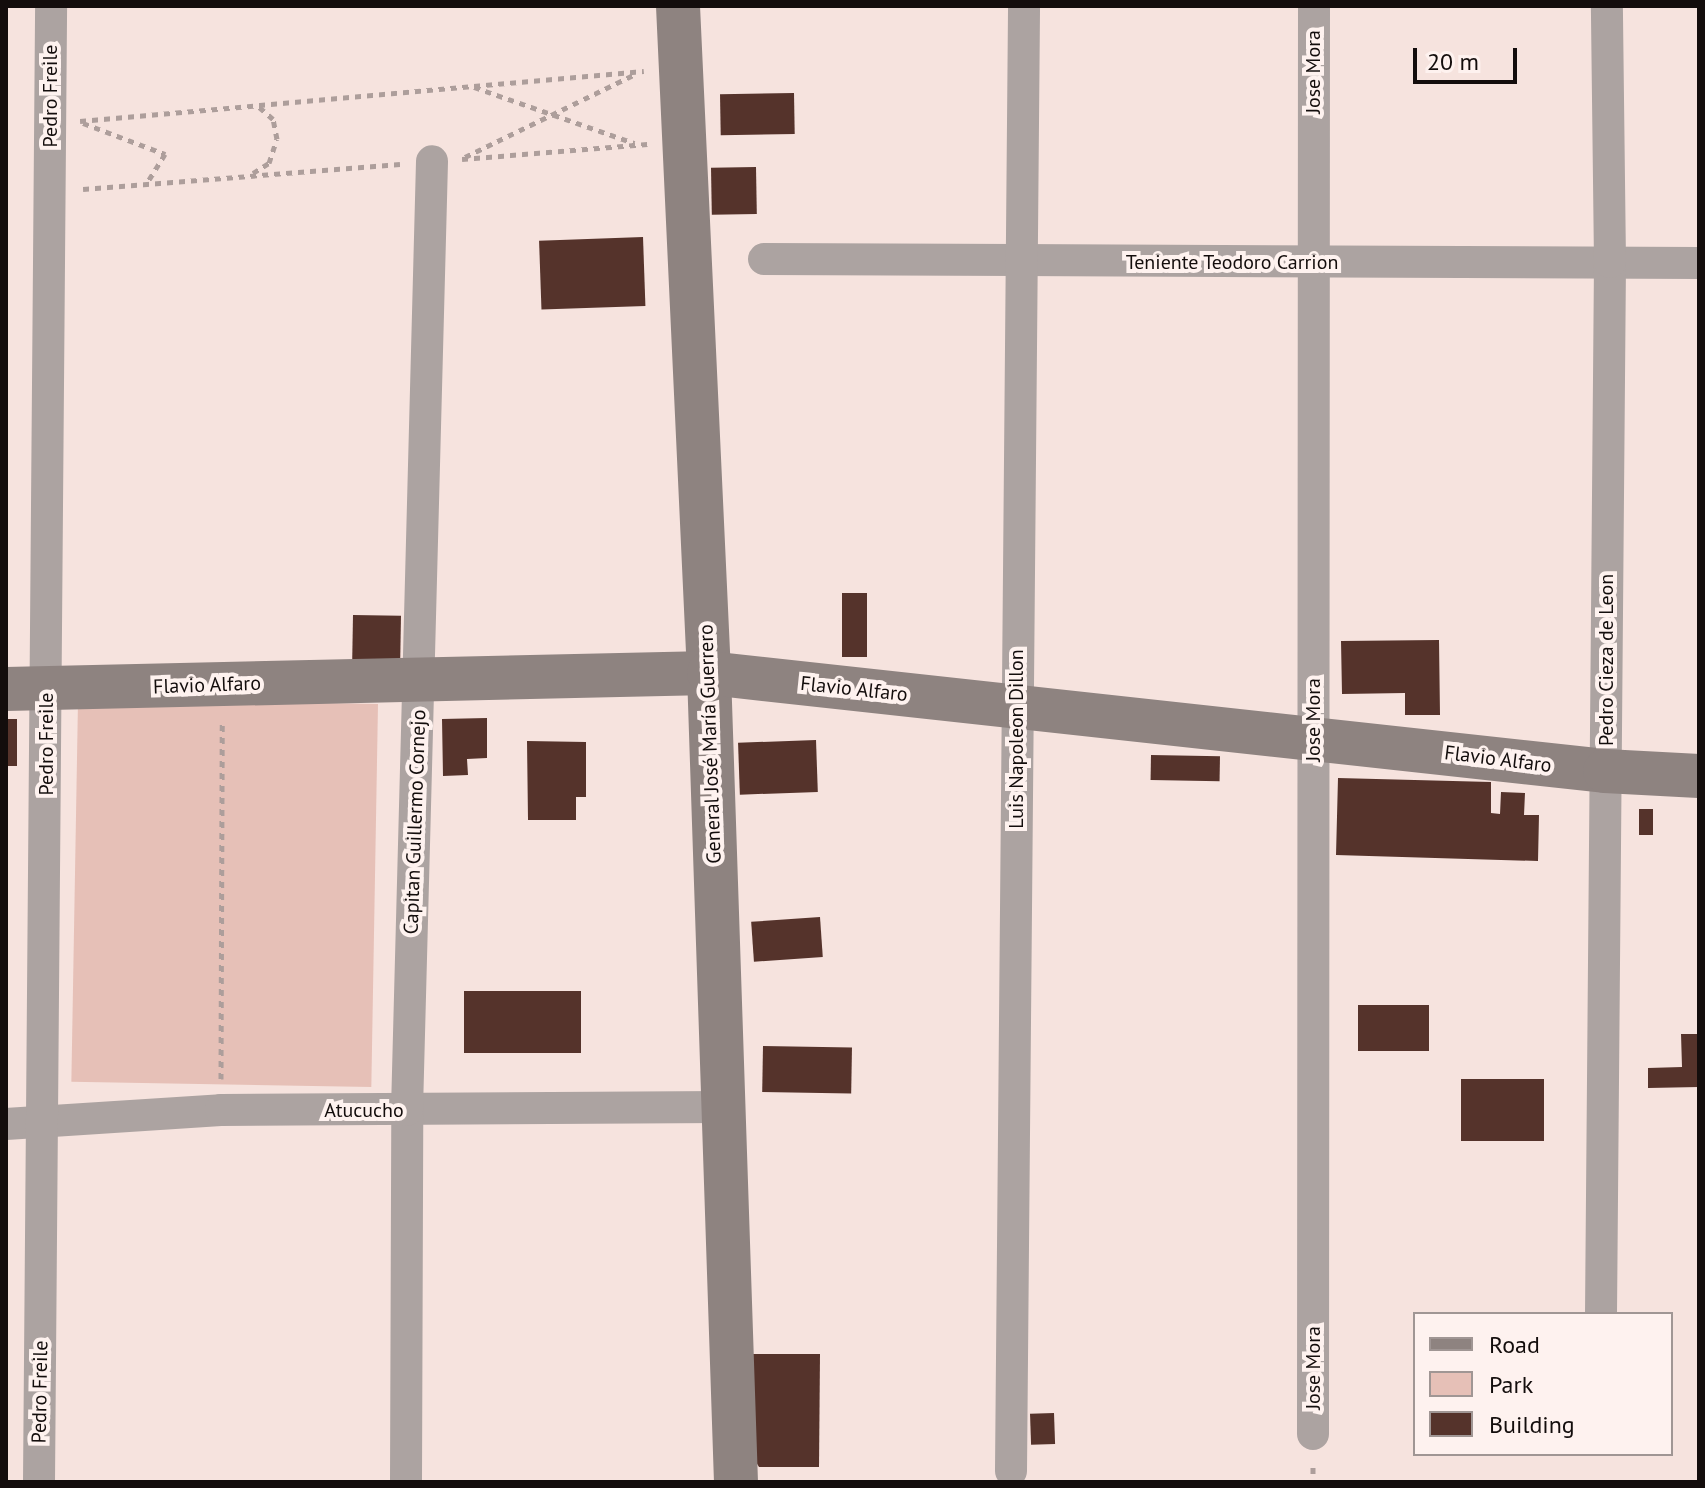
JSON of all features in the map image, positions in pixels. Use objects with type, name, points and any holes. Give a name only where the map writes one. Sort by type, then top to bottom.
[{"type":"street","name":"Pedro Freile","points":[[39,1482],[43,1122],[26,689],[50,192],[65,123],[51,6]]},
{"type":"street","name":"General José María Guerrero","points":[[678,6],[660,70],[684,141],[709,673],[736,1482]]},
{"type":"street","name":"Luis Napoleon Dillon","points":[[1011,1471],[1024,6]]},
{"type":"street","name":"Jose Mora","points":[[1313,1434],[1314,6]]},
{"type":"street","name":"Pedro Cieza de Leon","points":[[1601,1312],[1610,262],[1607,6]]},
{"type":"street","name":"Capitan Guillermo Cornejo","points":[[406,1482],[407,1110],[420,678],[446,160]]},
{"type":"street","name":"Teniente Teodoro Carrion","points":[[764,259],[1699,263]]},
{"type":"street","name":"Flavio Alfaro","points":[[26,689],[709,673],[1605,771],[1699,776]]},
{"type":"street","name":"Atucucho","points":[[6,1124],[221,1110],[722,1107]]},
{"type":"path","points":[[65,123],[660,70]]},
{"type":"path","points":[[446,160],[660,70]]},
{"type":"path","points":[[471,87],[639,144]]},
{"type":"path","points":[[248,176],[269,163],[275,152],[277,128],[258,106]]},
{"type":"path","points":[[65,123],[165,154],[146,184]]},
{"type":"path","points":[[50,192],[684,141]]},
{"type":"path","points":[[221,1110],[223,684]]},
{"type":"green space","points":[[78,699],[378,704],[371,1087],[71,1082]]},
{"type":"building","points":[[794,93],[795,134],[721,135],[720,94]]},
{"type":"building","points":[[756,167],[757,214],[712,215],[711,168]]},
{"type":"building","points":[[643,237],[645,306],[541,310],[539,241]]},
{"type":"building","points":[[842,593],[867,593],[867,657],[842,657]]},
{"type":"building","points":[[353,615],[401,616],[400,665],[352,664]]},
{"type":"building","points":[[1439,640],[1440,715],[1405,715],[1405,693],[1342,694],[1341,641]]},
{"type":"building","points":[[487,718],[487,758],[467,759],[468,775],[443,776],[442,719]]},
{"type":"building","points":[[6,719],[17,719],[17,766],[6,766]]},
{"type":"building","points":[[816,740],[818,792],[740,795],[738,743]]},
{"type":"building","points":[[527,741],[586,742],[586,797],[576,797],[576,820],[528,820]]},
{"type":"building","points":[[1151,755],[1220,756],[1220,781],[1151,780]]},
{"type":"building","points":[[1338,778],[1491,782],[1491,813],[1500,814],[1501,792],[1525,793],[1524,815],[1539,815],[1538,861],[1336,855]]},
{"type":"building","points":[[1639,809],[1653,809],[1653,835],[1639,835]]},
{"type":"building","points":[[820,917],[823,957],[754,962],[751,922]]},
{"type":"building","points":[[464,991],[581,991],[581,1053],[464,1053]]},
{"type":"building","points":[[1358,1005],[1429,1005],[1429,1051],[1358,1051]]},
{"type":"building","points":[[1681,1034],[1699,1034],[1699,1087],[1648,1088],[1648,1068],[1682,1067]]},
{"type":"building","points":[[763,1046],[852,1048],[851,1094],[762,1092]]},
{"type":"building","points":[[1461,1079],[1544,1079],[1544,1141],[1461,1141]]},
{"type":"building","points":[[748,1354],[820,1354],[819,1467],[759,1467],[748,1449]]},
{"type":"building","points":[[1054,1413],[1055,1444],[1031,1445],[1030,1414]]}]
